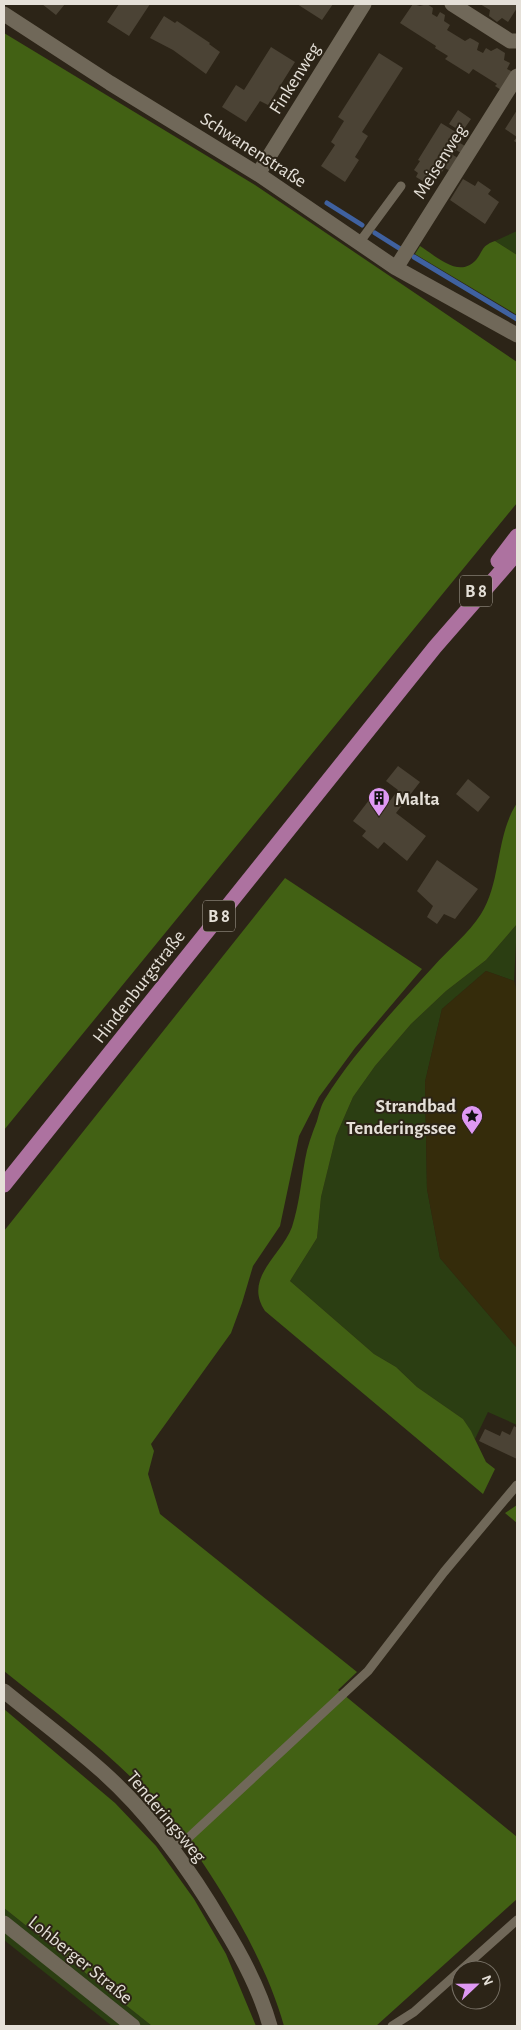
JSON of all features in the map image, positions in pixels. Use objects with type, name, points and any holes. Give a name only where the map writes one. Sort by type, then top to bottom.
[{"type":"main road","name":"Hindenburgstraße","points":[[4,1185],[435,647],[517,536]]},
{"type":"main road","name":"Hindenburgstraße","points":[[435,647],[517,553]]},
{"type":"street","name":"Finkenweg","points":[[258,174],[364,4]]},
{"type":"street","points":[[452,4],[510,41],[517,42]]},
{"type":"street","name":"Schwanenstraße","points":[[4,14],[110,83],[258,174],[396,268],[517,335]]},
{"type":"street","name":"Meisenweg","points":[[396,268],[517,76]]},
{"type":"street","name":"Schwanenstraße","points":[[483,317],[517,343]]},
{"type":"street","name":"Tenderingsweg","points":[[4,1691],[103,1772],[136,1805],[174,1848],[240,1954],[265,2006],[270,2026]]},
{"type":"street","name":"Lohberger Straße","points":[[4,1923],[134,2026]]},
{"type":"lane","points":[[359,243],[401,186]]},
{"type":"lane","points":[[174,1848],[186,1840],[368,1671],[444,1572],[517,1485]]},
{"type":"lane","points":[[472,1960],[517,1920]]},
{"type":"lane","points":[[392,2026],[414,2012],[451,1979]]},
{"type":"green space","points":[[4,33],[255,185],[517,362],[517,503],[4,1130]]},
{"type":"green space","points":[[517,231],[517,255],[495,241]]},
{"type":"green space","points":[[495,241],[517,255],[517,315],[415,254],[420,246],[448,264],[462,267],[476,260],[485,247]]},
{"type":"green space","points":[[517,803],[517,924],[486,960],[446,991],[411,1024],[375,1066],[353,1097],[336,1136],[321,1197],[317,1238],[290,1281],[374,1354],[396,1367],[417,1387],[463,1419],[486,1462],[495,1469],[483,1494],[265,1311],[259,1299],[258,1288],[266,1268],[287,1238],[292,1227],[307,1150],[324,1101],[348,1065],[376,1031],[481,914],[488,901],[496,873],[505,830]]},
{"type":"green space","points":[[285,878],[422,969],[355,1048],[319,1097],[299,1136],[280,1226],[253,1266],[231,1333],[151,1444],[154,1451],[148,1474],[160,1514],[357,1672],[338,1690],[517,1837],[517,1899],[376,2026],[284,2026],[259,1959],[246,1934],[210,1874],[178,1829],[139,1785],[96,1745],[4,1671],[4,1231]]},
{"type":"green space","points":[[517,924],[514,981],[486,971],[442,1009],[425,1082],[427,1189],[440,1258],[517,1348],[517,1425],[488,1412],[475,1439],[463,1419],[417,1387],[396,1367],[374,1354],[290,1281],[317,1238],[321,1197],[336,1136],[353,1097],[375,1066],[411,1024],[446,991],[486,960]]},
{"type":"green space","points":[[517,1505],[517,1523],[505,1513]]},
{"type":"green space","points":[[4,1709],[115,1803],[156,1846],[194,1899],[226,1954],[256,2026],[152,2026],[4,1908]]},
{"type":"green space","points":[[4,1908],[152,2026],[138,2026],[4,1919]]},
{"type":"green space","points":[[4,1928],[127,2026],[112,2026],[4,1940]]},
{"type":"sand","name":"Strandbad Tenderingssee","points":[[486,971],[514,981],[517,992],[517,1348],[440,1258],[427,1189],[425,1082],[442,1009]]},
{"type":"building","points":[[42,4],[65,4],[56,15]]},
{"type":"building","points":[[119,4],[150,4],[129,36],[107,22]]},
{"type":"building","points":[[297,4],[333,4],[322,20]]},
{"type":"building","points":[[413,4],[420,6],[427,4],[433,8],[432,14],[437,17],[440,12],[445,15],[444,21],[450,25],[447,30],[465,41],[470,38],[479,43],[477,50],[483,53],[486,48],[491,51],[497,48],[505,53],[504,60],[510,63],[507,69],[513,72],[501,90],[495,86],[497,84],[473,69],[469,74],[445,59],[448,56],[435,48],[436,46],[400,23]]},
{"type":"building","points":[[480,4],[517,4],[517,8],[508,22],[502,18],[497,22],[489,16],[490,10]]},
{"type":"building","points":[[164,16],[175,23],[177,21],[220,52],[206,74],[173,50],[150,38]]},
{"type":"building","points":[[271,47],[295,62],[268,105],[260,101],[246,122],[222,107],[236,85],[244,90]]},
{"type":"building","points":[[379,53],[403,68],[362,132],[368,136],[355,157],[359,160],[345,182],[321,166],[335,145],[331,142],[344,121],[338,117]]},
{"type":"building","points":[[458,110],[471,119],[462,132],[449,124]]},
{"type":"building","points":[[517,110],[517,137],[505,129]]},
{"type":"building","points":[[441,123],[464,137],[460,143],[465,146],[461,153],[456,150],[453,155],[458,158],[450,171],[445,168],[431,186],[416,177],[418,173],[414,170],[420,161],[418,160]]},
{"type":"building","points":[[463,179],[475,186],[478,181],[491,190],[488,194],[499,202],[485,224],[450,200]]},
{"type":"building","name":"Malta","points":[[398,766],[420,782],[396,813],[426,836],[407,861],[384,842],[378,849],[362,836],[366,831],[353,821],[376,791],[389,802],[398,790],[386,781]]},
{"type":"building","points":[[468,779],[490,797],[478,812],[456,794]]},
{"type":"building","points":[[437,860],[478,889],[455,919],[444,914],[437,924],[427,917],[433,906],[417,891]]},
{"type":"building","points":[[514,1426],[517,1428],[517,1459],[479,1441],[485,1429],[500,1436],[502,1431],[510,1435]]},
{"type":"waterway","points":[[327,203],[362,225]]},
{"type":"waterway","points":[[375,233],[402,250]]},
{"type":"waterway","points":[[414,257],[517,319]]},
{"type":"place","name":"Malta","points":[[379,817]]},
{"type":"place","name":"Strandbad Tenderingssee","points":[[472,1135]]}]
